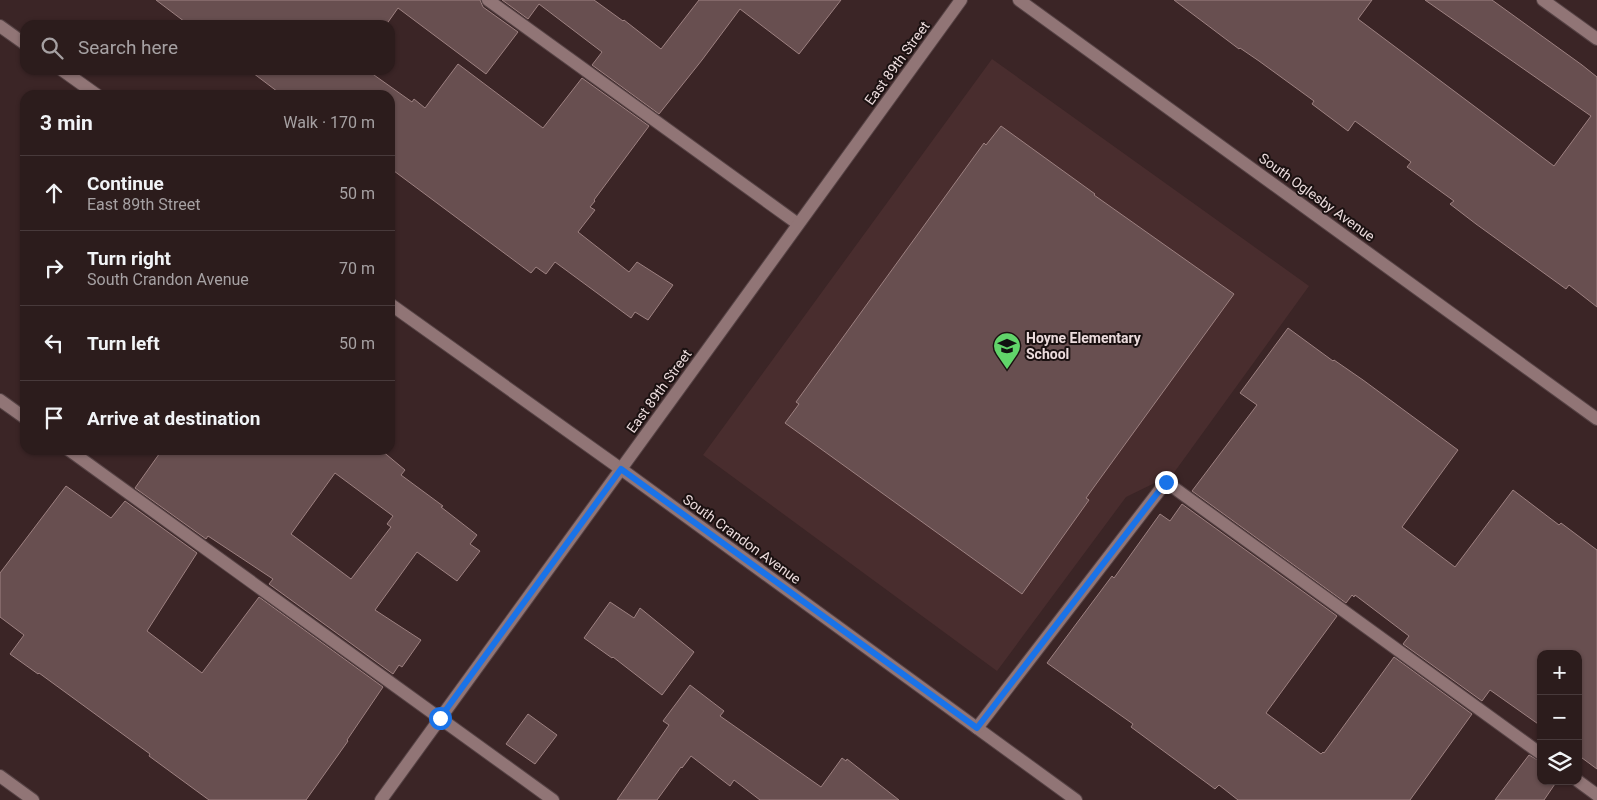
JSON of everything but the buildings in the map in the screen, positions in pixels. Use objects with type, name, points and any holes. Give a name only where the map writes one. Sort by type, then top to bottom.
[{"type":"street","points":[[488,0],[798,224]]},
{"type":"street","name":"East 89th Street","points":[[381,800],[961,0]]},
{"type":"street","name":"South Oglesby Avenue","points":[[1019,0],[1597,419]]},
{"type":"street","points":[[1543,0],[1597,39]]},
{"type":"street","points":[[0,26],[20,40]]},
{"type":"street","points":[[69,75],[90,90]]},
{"type":"street","name":"South Crandon Avenue","points":[[395,308],[621,469],[1076,800]]},
{"type":"street","points":[[0,400],[20,414]]},
{"type":"street","points":[[76,455],[553,800]]},
{"type":"street","points":[[977,728],[1166,482],[1537,751]]},
{"type":"street","points":[[0,776],[33,800]]},
{"type":"street","points":[[1582,784],[1597,795]]},
{"type":"shaded area","name":"Hoyne Elementary School","points":[[992,59],[1309,286],[1173,474],[1126,497],[997,671],[703,455]]},
{"type":"place","name":"Hoyne Elementary School","points":[[1007,370]]},
{"type":"route","points":[[440,718],[621,469],[977,728],[1166,482]]}]
